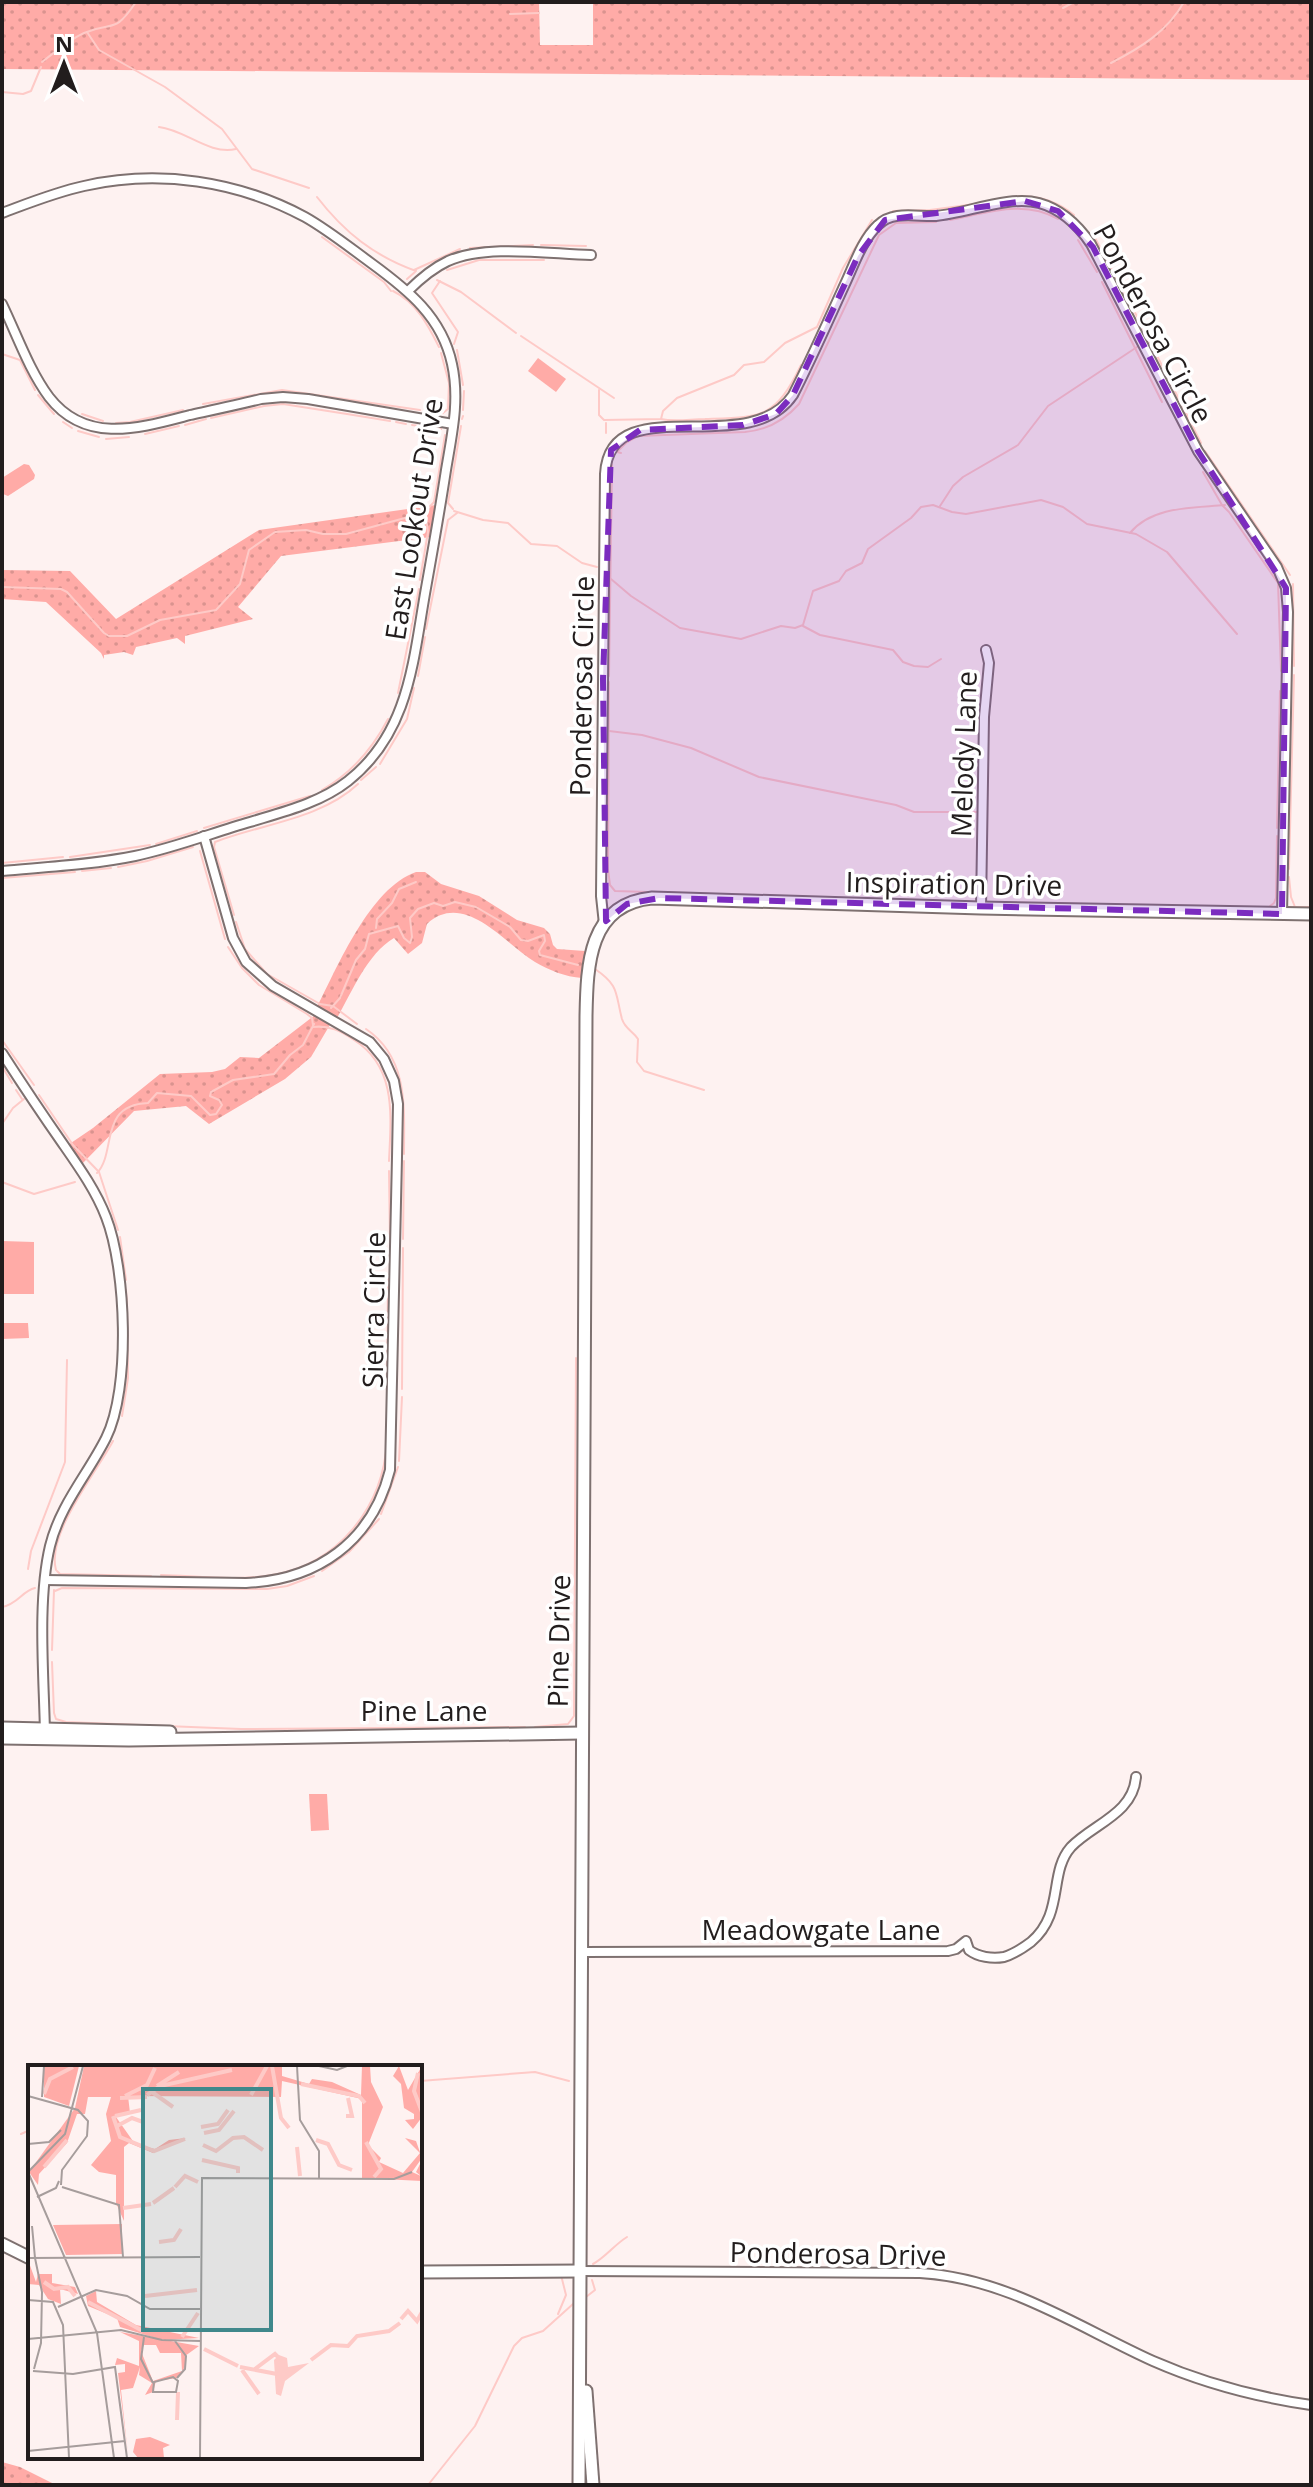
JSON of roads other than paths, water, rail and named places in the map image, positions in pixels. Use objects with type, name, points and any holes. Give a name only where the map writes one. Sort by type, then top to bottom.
[{"type":"main road","name":"Inspiration Drive","points":[[604,924],[623,906],[652,898],[1311,914]]},
{"type":"main road","name":"Pine Drive","points":[[579,2485],[586,989],[590,955],[604,924]]},
{"type":"main road","name":"Pine Lane","points":[[2,1728],[45,1734]]},
{"type":"main road","name":"Pine Lane","points":[[2,1738],[45,1734],[266,1736],[582,1733]]},
{"type":"main road","points":[[2,2244],[28,2257]]},
{"type":"main road","points":[[422,2272],[580,2271]]},
{"type":"main road","name":"Pine Drive","points":[[581,2363],[585,2376],[593,2485]]},
{"type":"street","name":"East Lookout Drive","points":[[2,213],[68,190],[103,182],[160,178],[211,184],[255,196],[300,215],[339,239],[408,291],[432,317],[448,349],[457,395],[405,696],[390,733],[358,773],[326,795],[295,808],[127,858],[2,871]]},
{"type":"street","name":"Ponderosa Circle","points":[[604,924],[601,896],[605,474],[611,450],[622,438],[640,430],[743,425],[776,414],[793,395],[858,256],[881,222],[895,217],[941,215],[1025,201],[1040,203],[1058,211],[1075,224],[1091,244],[1198,451],[1284,582],[1288,612],[1282,914]]},
{"type":"street","points":[[408,291],[438,266],[468,255],[591,255]]},
{"type":"street","points":[[2,304],[47,393],[66,414],[92,427],[132,429],[261,399],[283,397],[312,399],[453,424]]},
{"type":"street","name":"Melody Lane","points":[[981,908],[984,726],[989,663],[986,650]]},
{"type":"street","name":"Sierra Circle","points":[[45,1580],[246,1583],[270,1582],[296,1575],[333,1556],[355,1536],[379,1503],[390,1470],[397,1142],[394,1081],[384,1059],[370,1042],[277,989],[246,962],[232,934],[204,836]]},
{"type":"street","points":[[2,1053],[99,1200],[112,1235],[119,1277],[122,1354],[116,1409],[108,1434],[58,1521],[49,1553],[45,1580],[45,1734]]},
{"type":"street","name":"Meadowgate Lane","points":[[582,1952],[948,1951],[966,1941],[974,1954],[995,1958],[1011,1954],[1029,1943],[1045,1927],[1053,1911],[1061,1869],[1072,1847],[1129,1801],[1136,1777]]},
{"type":"street","name":"Ponderosa Drive","points":[[580,2271],[920,2273],[951,2276],[988,2284],[1023,2297],[1180,2372],[1257,2396],[1311,2405]]},
{"type":"waterway","points":[[42,62],[78,36],[117,23],[136,2]]},
{"type":"waterway","points":[[1063,8],[1074,2]]},
{"type":"waterway","points":[[1111,63],[1152,38],[1170,22],[1184,2]]},
{"type":"waterway","points":[[510,14],[539,13]]},
{"type":"waterway","points":[[87,32],[99,50],[165,87],[222,129],[252,169],[309,188]]},
{"type":"waterway","points":[[2,92],[23,94],[31,91],[41,67]]},
{"type":"waterway","points":[[159,127],[216,149],[236,149]]},
{"type":"waterway","points":[[317,197],[361,242],[416,271]]},
{"type":"waterway","points":[[1005,198],[1041,198],[1058,204],[1074,215]]},
{"type":"waterway","points":[[893,211],[983,203]]},
{"type":"waterway","points":[[950,220],[1005,209],[1032,210],[1058,219]]},
{"type":"waterway","points":[[599,390],[599,415],[604,420],[661,419],[663,411],[677,398],[734,375],[744,365],[764,362],[785,343],[817,327],[843,268],[872,220]]},
{"type":"waterway","points":[[621,453],[617,452],[638,436],[753,431],[788,415],[799,404],[879,235],[896,223],[936,222]]},
{"type":"waterway","points":[[1094,236],[1140,322]]},
{"type":"waterway","points":[[322,237],[384,282],[391,291]]},
{"type":"waterway","points":[[1078,240],[1097,272]]},
{"type":"waterway","points":[[470,248],[533,245]]},
{"type":"waterway","points":[[541,245],[586,246]]},
{"type":"waterway","points":[[414,270],[460,249]]},
{"type":"waterway","points":[[447,270],[479,260],[544,260]]},
{"type":"waterway","points":[[407,279],[415,272]]},
{"type":"waterway","points":[[437,280],[461,292],[516,333]]},
{"type":"waterway","points":[[440,281],[432,293],[458,332],[454,344]]},
{"type":"waterway","points":[[1102,282],[1162,402]]},
{"type":"waterway","points":[[393,291],[415,308],[439,347]]},
{"type":"waterway","points":[[1143,328],[1201,443]]},
{"type":"waterway","points":[[521,336],[614,398]]},
{"type":"waterway","points":[[940,506],[963,477],[1018,445],[1048,406],[1137,347]]},
{"type":"waterway","points":[[457,350],[463,385]]},
{"type":"waterway","points":[[425,411],[443,413],[448,409],[449,383],[441,353]]},
{"type":"waterway","points":[[2,354],[20,360],[35,390]]},
{"type":"waterway","points":[[661,419],[740,417],[765,412],[783,396],[801,365]]},
{"type":"waterway","points":[[203,404],[282,390],[420,410]]},
{"type":"waterway","points":[[463,410],[464,391]]},
{"type":"waterway","points":[[38,395],[54,414]]},
{"type":"waterway","points":[[211,418],[283,404],[347,414]]},
{"type":"waterway","points":[[116,423],[183,410]]},
{"type":"waterway","points":[[82,414],[103,421]]},
{"type":"waterway","points":[[347,414],[390,421]]},
{"type":"waterway","points":[[185,425],[206,419]]},
{"type":"waterway","points":[[63,422],[72,428]]},
{"type":"waterway","points":[[396,422],[406,424]]},
{"type":"waterway","points":[[606,423],[606,433]]},
{"type":"waterway","points":[[412,425],[441,429]]},
{"type":"waterway","points":[[145,434],[179,426]]},
{"type":"waterway","points":[[453,509],[448,503],[461,426]]},
{"type":"waterway","points":[[78,431],[99,437]]},
{"type":"waterway","points":[[420,580],[428,532],[425,512],[434,502],[445,435]]},
{"type":"waterway","points":[[106,439],[129,437]]},
{"type":"waterway","points":[[1205,451],[1290,575]]},
{"type":"waterway","points":[[609,676],[612,465]]},
{"type":"waterway","points":[[1203,472],[1222,505],[1278,583],[1281,671]]},
{"type":"waterway","points":[[611,579],[680,628],[741,639],[781,626],[795,628],[803,625],[813,591],[839,581],[846,571],[862,563],[868,549],[911,518],[921,507],[933,505],[966,514],[1041,500],[1063,507],[1087,524],[1136,534],[1167,552],[1237,634]]},
{"type":"waterway","points":[[1130,533],[1139,524],[1161,513],[1225,505]]},
{"type":"waterway","points":[[454,511],[483,520],[508,523],[531,544],[557,546],[582,563],[597,567]]},
{"type":"waterway","points":[[2,587],[61,589],[104,633],[127,636],[160,620],[216,610],[240,584],[249,550],[275,532],[306,530],[346,534],[427,512]]},
{"type":"waterway","points":[[426,629],[448,520],[457,513]]},
{"type":"waterway","points":[[1293,584],[1294,666]]},
{"type":"waterway","points":[[398,693],[419,589]]},
{"type":"waterway","points":[[803,626],[820,635],[893,650],[903,662],[914,666],[928,667],[941,659]]},
{"type":"waterway","points":[[418,676],[425,637]]},
{"type":"waterway","points":[[1289,869],[1294,675]]},
{"type":"waterway","points":[[609,682],[608,869],[610,885],[615,891],[873,899]]},
{"type":"waterway","points":[[380,764],[407,719],[414,688]]},
{"type":"waterway","points":[[1277,828],[1280,691]]},
{"type":"waterway","points":[[322,790],[360,759],[388,719]]},
{"type":"waterway","points":[[609,731],[642,735],[691,748],[759,777],[896,805],[914,812],[978,812],[977,866]]},
{"type":"waterway","points":[[361,780],[376,767]]},
{"type":"waterway","points":[[978,811],[979,769]]},
{"type":"waterway","points":[[234,915],[215,842],[309,813],[343,796],[358,784]]},
{"type":"waterway","points":[[204,828],[310,796]]},
{"type":"waterway","points":[[156,844],[197,831]]},
{"type":"waterway","points":[[1269,907],[1276,898],[1277,836]]},
{"type":"waterway","points":[[70,857],[150,845]]},
{"type":"waterway","points":[[118,867],[193,847]]},
{"type":"waterway","points":[[200,851],[225,939]]},
{"type":"waterway","points":[[2,863],[63,857]]},
{"type":"waterway","points":[[82,871],[111,868]]},
{"type":"waterway","points":[[2,878],[75,872]]},
{"type":"waterway","points":[[1289,877],[1295,907]]},
{"type":"waterway","points":[[376,928],[377,919],[392,903],[399,889],[416,882]]},
{"type":"waterway","points":[[887,899],[977,902]]},
{"type":"waterway","points":[[331,1008],[340,998],[356,960],[365,949],[369,934],[398,926],[410,943],[410,918],[418,909],[434,903],[443,906],[455,902],[476,907],[510,927],[521,940],[528,941],[544,935],[540,955],[578,965]]},
{"type":"waterway","points":[[983,902],[1242,907]]},
{"type":"waterway","points":[[1252,907],[1278,907]]},
{"type":"waterway","points":[[1284,907],[1311,907]]},
{"type":"waterway","points":[[236,922],[245,949],[267,974],[320,1004],[333,1006],[357,1024]]},
{"type":"waterway","points":[[228,947],[242,968],[259,985],[307,1014],[312,1018],[313,1025]]},
{"type":"waterway","points":[[595,969],[609,980],[615,991],[623,1022],[638,1039],[637,1062],[644,1071],[704,1090]]},
{"type":"waterway","points":[[97,1173],[103,1164],[115,1120],[122,1112],[148,1103],[157,1093],[191,1096],[210,1115],[216,1114],[222,1105],[210,1096],[211,1092],[233,1080],[274,1074],[303,1045],[314,1024]]},
{"type":"waterway","points":[[313,1027],[330,1028],[344,1034],[368,1051],[378,1064],[390,1110],[389,1161]]},
{"type":"waterway","points":[[366,1029],[380,1041],[397,1069],[403,1102],[404,1154]]},
{"type":"waterway","points":[[2,1040],[34,1085]]},
{"type":"waterway","points":[[2,1066],[12,1083]]},
{"type":"waterway","points":[[16,1090],[22,1099]]},
{"type":"waterway","points":[[39,1095],[73,1145],[99,1172],[118,1230]]},
{"type":"waterway","points":[[2,1124],[24,1099]]},
{"type":"waterway","points":[[403,1239],[404,1161]]},
{"type":"waterway","points":[[389,1171],[390,1241]]},
{"type":"waterway","points":[[2,1182],[34,1194],[75,1182]]},
{"type":"waterway","points":[[120,1237],[126,1280]]},
{"type":"waterway","points":[[402,1389],[403,1248]]},
{"type":"waterway","points":[[387,1389],[388,1279]]},
{"type":"waterway","points":[[126,1290],[127,1305]]},
{"type":"waterway","points":[[122,1416],[128,1378],[127,1315]]},
{"type":"waterway","points":[[535,1727],[568,1724],[574,1716],[576,1358]]},
{"type":"waterway","points":[[28,1569],[31,1551],[65,1462],[67,1360]]},
{"type":"waterway","points":[[399,1461],[402,1397]]},
{"type":"waterway","points":[[56,1570],[55,1555],[65,1522],[113,1441]]},
{"type":"waterway","points":[[161,1575],[259,1577],[296,1569],[318,1559],[337,1545],[367,1510],[384,1465],[387,1441]]},
{"type":"waterway","points":[[381,1514],[398,1467]]},
{"type":"waterway","points":[[322,1571],[349,1552],[379,1519]]},
{"type":"waterway","points":[[57,1571],[60,1574],[151,1576]]},
{"type":"waterway","points":[[55,1591],[62,1588],[267,1589],[287,1586],[314,1576]]},
{"type":"waterway","points":[[2,1607],[35,1588]]},
{"type":"waterway","points":[[52,1650],[54,1590]]},
{"type":"waterway","points":[[52,1662],[54,1713],[56,1719],[66,1722],[241,1729],[525,1727]]},
{"type":"waterway","points":[[422,2081],[535,2072],[569,2081]]},
{"type":"waterway","points":[[21,2134],[28,2131]]},
{"type":"waterway","points":[[593,2264],[627,2237]]},
{"type":"waterway","points":[[558,2314],[566,2295],[561,2275]]},
{"type":"waterway","points":[[586,2297],[595,2290],[592,2280]]},
{"type":"waterway","points":[[428,2485],[475,2426],[514,2346],[522,2338],[543,2331],[573,2304]]}]
